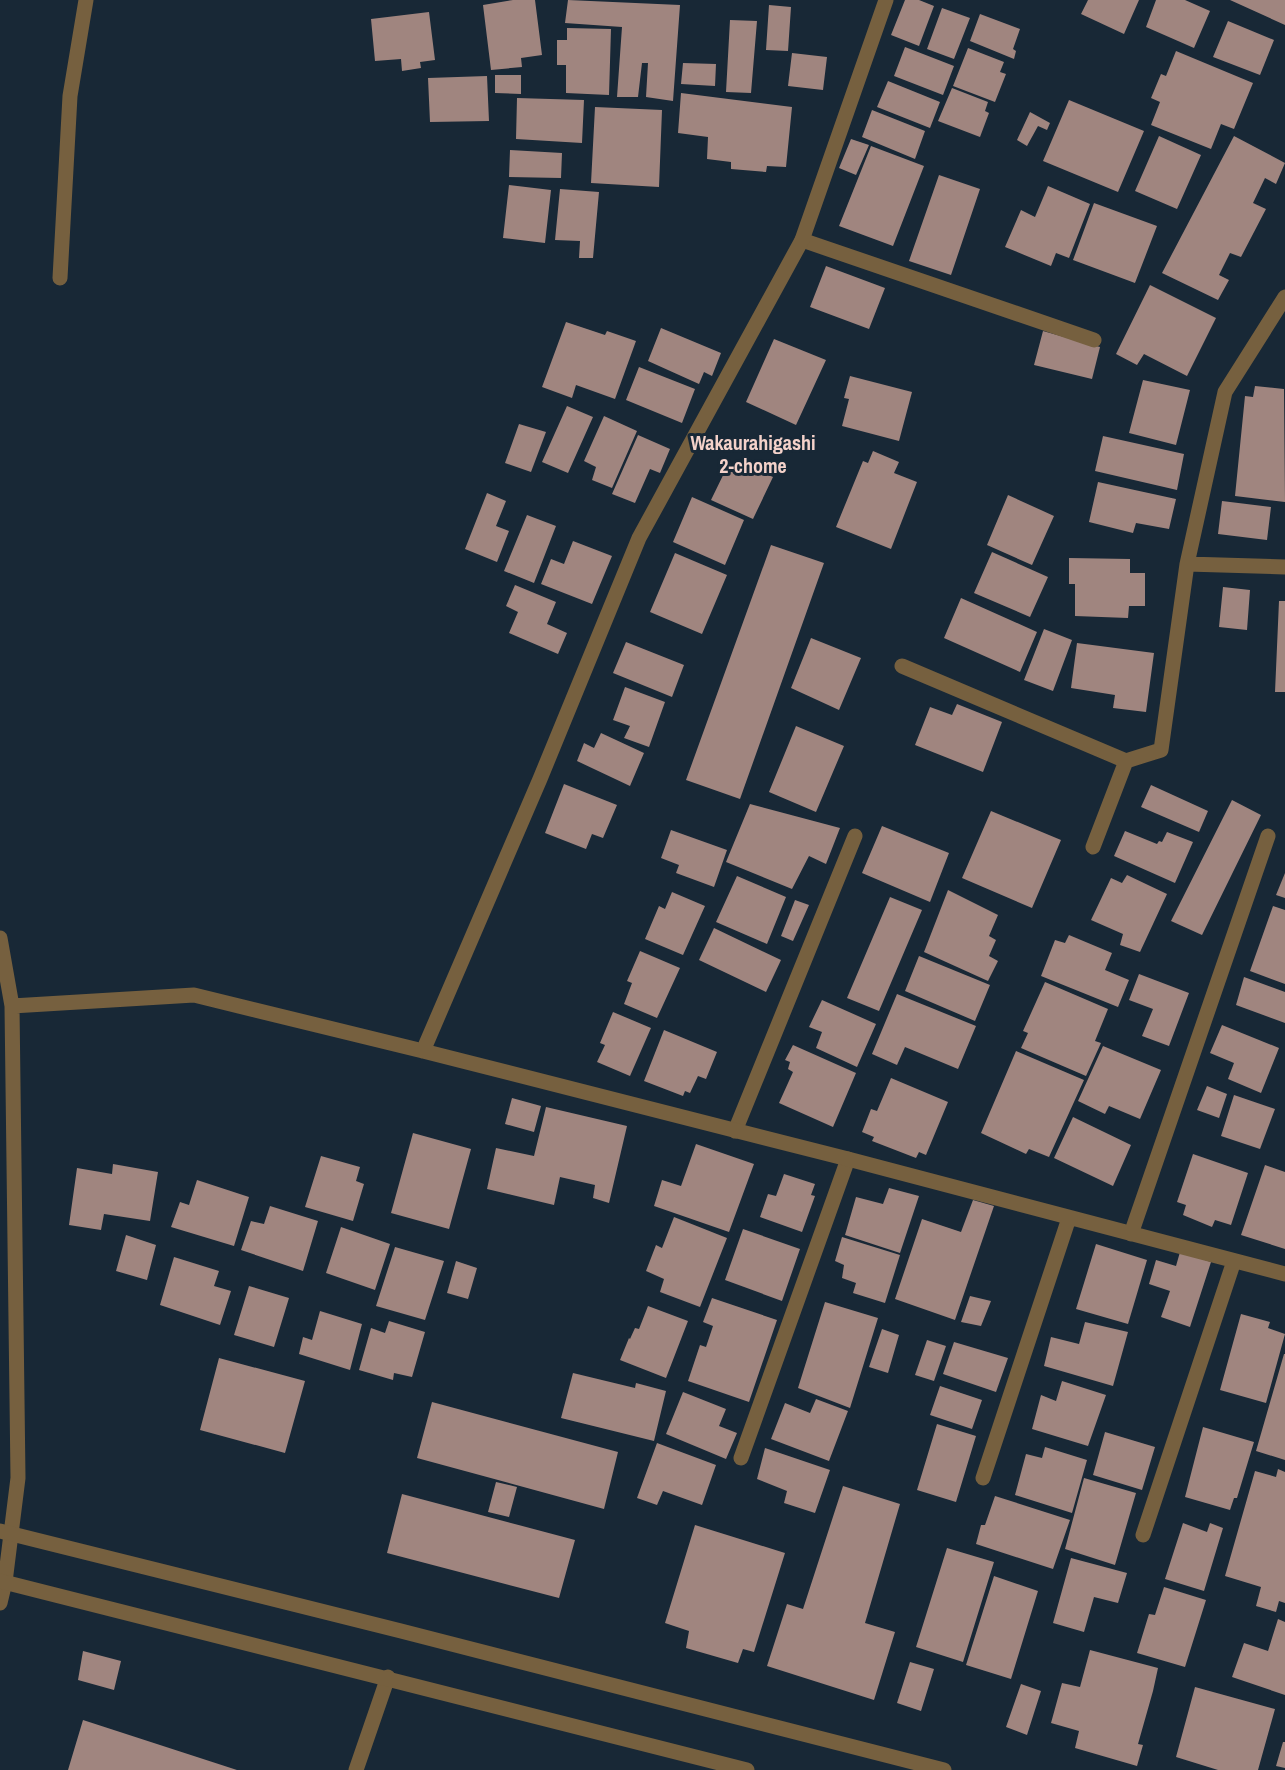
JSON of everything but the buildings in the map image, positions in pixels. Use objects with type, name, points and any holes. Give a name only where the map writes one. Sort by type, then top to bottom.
[{"type":"street","points":[[60,278],[70,96],[86,0]]},
{"type":"street","points":[[423,1051],[639,538],[802,240],[886,0]]},
{"type":"street","points":[[802,240],[1094,340]]},
{"type":"street","points":[[902,666],[1126,761],[1161,750],[1187,564],[1225,392],[1285,297]]},
{"type":"street","points":[[1187,564],[1285,567]]},
{"type":"street","points":[[1093,847],[1126,761]]},
{"type":"street","points":[[735,1131],[855,836]]},
{"type":"street","points":[[1131,1234],[1268,836]]},
{"type":"street","points":[[0,938],[12,1006],[18,1478],[5,1532],[0,1603]]},
{"type":"street","points":[[12,1006],[194,995],[848,1159],[1285,1274]]},
{"type":"street","points":[[741,1458],[848,1159]]},
{"type":"street","points":[[983,1478],[1069,1218]]},
{"type":"street","points":[[1143,1535],[1234,1261]]},
{"type":"street","points":[[5,1532],[944,1770]]},
{"type":"street","points":[[3,1581],[747,1770]]},
{"type":"street","points":[[356,1770],[388,1677]]},
{"type":"district","name":"Wakaurahigashi 2-chome","points":[[753,454]]}]
